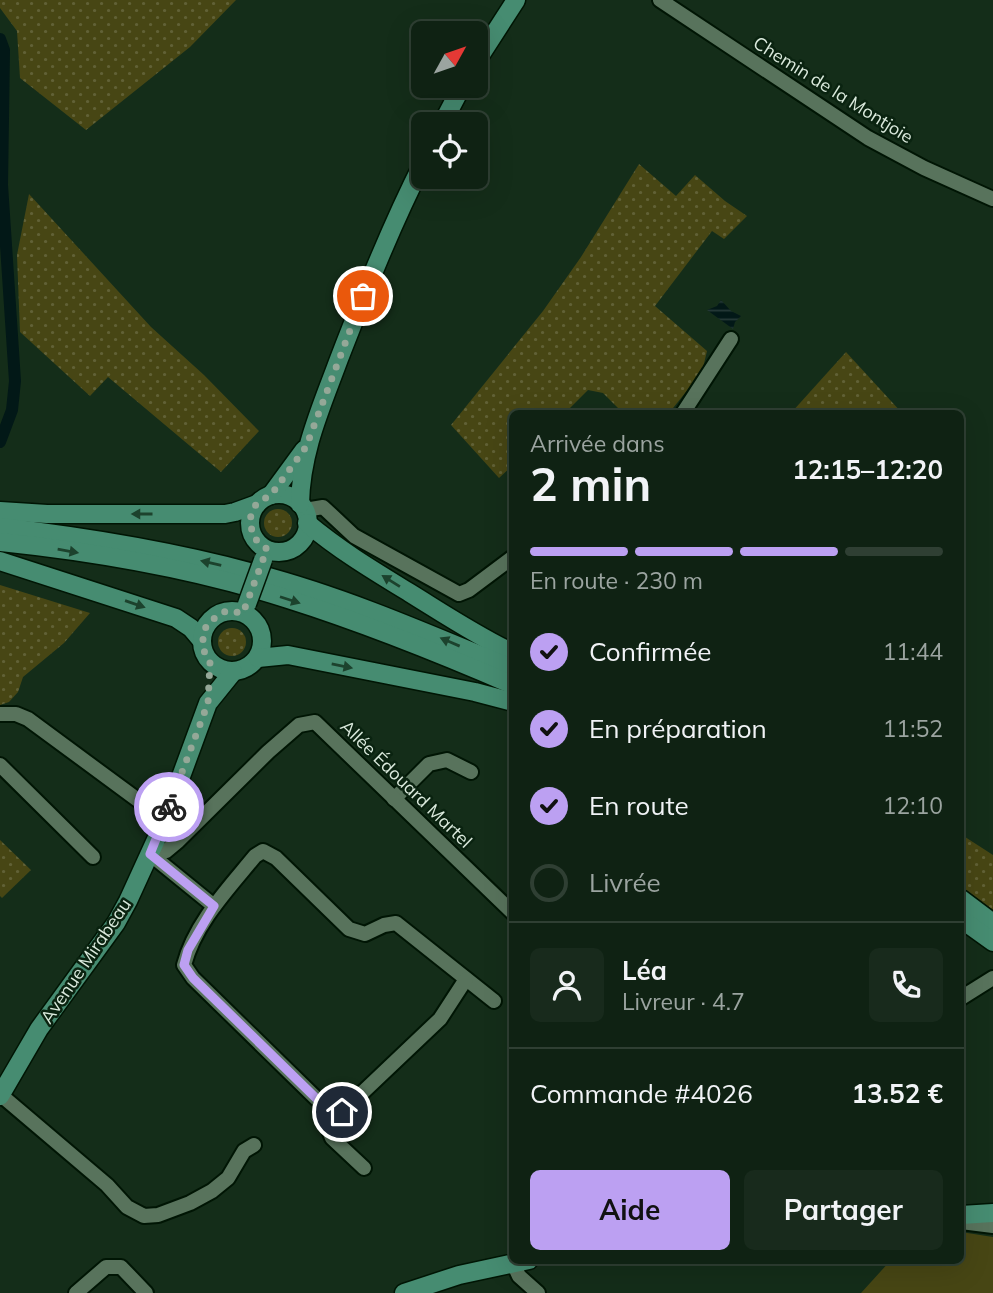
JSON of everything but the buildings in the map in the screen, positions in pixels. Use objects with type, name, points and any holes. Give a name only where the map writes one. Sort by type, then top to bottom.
[{"type":"main road","points":[[488,43],[516,0]]},
{"type":"main road","points":[[245,609],[265,555],[291,549],[303,538],[301,482],[306,447],[363,296],[411,189]]},
{"type":"main road","points":[[265,555],[250,529],[252,511],[306,447]]},
{"type":"main road","points":[[0,511],[47,514],[225,514],[282,494],[292,497],[332,544],[469,631],[509,651]]},
{"type":"main road","points":[[0,527],[113,543],[259,574],[369,611],[509,667]]},
{"type":"main road","points":[[0,542],[46,547],[190,573],[286,598],[416,645],[509,683]]},
{"type":"main road","points":[[0,561],[176,618],[191,628],[202,641],[210,662],[233,672]]},
{"type":"main road","points":[[202,641],[212,619],[227,611],[245,609]]},
{"type":"main road","points":[[208,703],[233,672],[251,666],[258,658],[263,641],[261,632],[245,609]]},
{"type":"main road","points":[[258,658],[288,655],[509,701]]},
{"type":"main road","points":[[208,703],[210,662]]},
{"type":"main road","name":"Avenue Mirabeau","points":[[0,1095],[39,1029],[116,923],[165,820],[208,703]]},
{"type":"main road","points":[[964,901],[993,923]]},
{"type":"main road","points":[[964,921],[993,942]]},
{"type":"main road","points":[[964,1215],[993,1213]]},
{"type":"main road","points":[[964,1221],[993,1223]]},
{"type":"main road","points":[[404,1293],[459,1275],[509,1264]]},
{"type":"street","name":"Chemin de la Montjoie","points":[[660,0],[868,138],[924,168],[993,199]]},
{"type":"street","points":[[685,410],[731,339]]},
{"type":"street","points":[[304,512],[323,507],[354,536],[459,594],[469,590],[509,560]]},
{"type":"street","points":[[0,714],[16,714],[28,719],[165,820]]},
{"type":"street","name":"Allée Édouard Martel","points":[[150,854],[166,851],[299,725],[315,722],[509,909]]},
{"type":"street","points":[[394,799],[429,764],[447,760],[471,772]]},
{"type":"street","points":[[0,765],[93,857]]},
{"type":"street","points":[[466,979],[440,1019],[342,1112],[335,1113],[324,1106],[193,978],[184,965],[188,950],[214,906],[255,856],[263,851],[276,858],[349,929],[365,934],[384,925],[396,923],[466,979],[494,1002]]},
{"type":"street","points":[[150,854],[214,906]]},
{"type":"street","points":[[964,996],[993,978]]},
{"type":"street","points":[[0,1095],[107,1185],[127,1207],[144,1216],[159,1214],[190,1203],[212,1191],[228,1178],[244,1151],[254,1145]]},
{"type":"street","points":[[335,1113],[328,1128],[332,1138],[363,1168]]},
{"type":"street","points":[[522,1264],[519,1276],[538,1293]]},
{"type":"street","points":[[76,1293],[106,1267],[121,1267],[146,1293]]},
{"type":"shaded area","points":[[0,0],[236,0],[190,47],[86,130],[20,78],[17,31],[0,8]]},
{"type":"shaded area","points":[[639,164],[676,196],[695,175],[747,216],[724,239],[712,231],[655,306],[707,351],[702,372],[671,410],[620,410],[603,393],[588,390],[568,410],[509,410],[509,469],[499,478],[451,425],[543,311],[581,257]]},
{"type":"shaded area","points":[[29,194],[151,327],[204,375],[259,431],[221,472],[108,377],[90,396],[20,332],[17,255]]},
{"type":"shaded area","points":[[721,300],[731,311],[741,316],[733,329],[707,310],[717,306]]},
{"type":"shaded area","points":[[846,352],[899,410],[794,410]]},
{"type":"shaded area","points":[[278,509],[288,513],[292,523],[288,533],[278,537],[268,533],[264,523],[268,513]]},
{"type":"shaded area","points":[[0,585],[90,613],[64,643],[23,677],[18,692],[9,702],[0,705]]},
{"type":"shaded area","points":[[232,628],[242,632],[246,642],[242,652],[232,656],[222,652],[218,642],[222,632]]},
{"type":"shaded area","points":[[964,836],[993,855],[993,910],[964,888]]},
{"type":"shaded area","points":[[0,840],[31,870],[2,898],[0,896]]},
{"type":"shaded area","points":[[964,1232],[993,1237],[993,1293],[861,1293],[887,1264],[964,1264]]},
{"type":"waterway","points":[[0,39],[4,50],[2,185],[15,381],[12,410],[0,442]]},
{"type":"way so far","points":[[169,807],[208,703],[210,662],[203,649],[203,633],[212,619],[219,614],[227,611],[243,613],[267,549],[253,537],[250,529],[252,511],[257,503],[271,495],[306,447],[363,296]]},
{"type":"route","points":[[169,807],[150,854],[214,906],[188,950],[184,965],[193,978],[324,1106],[335,1113],[342,1112]]}]
